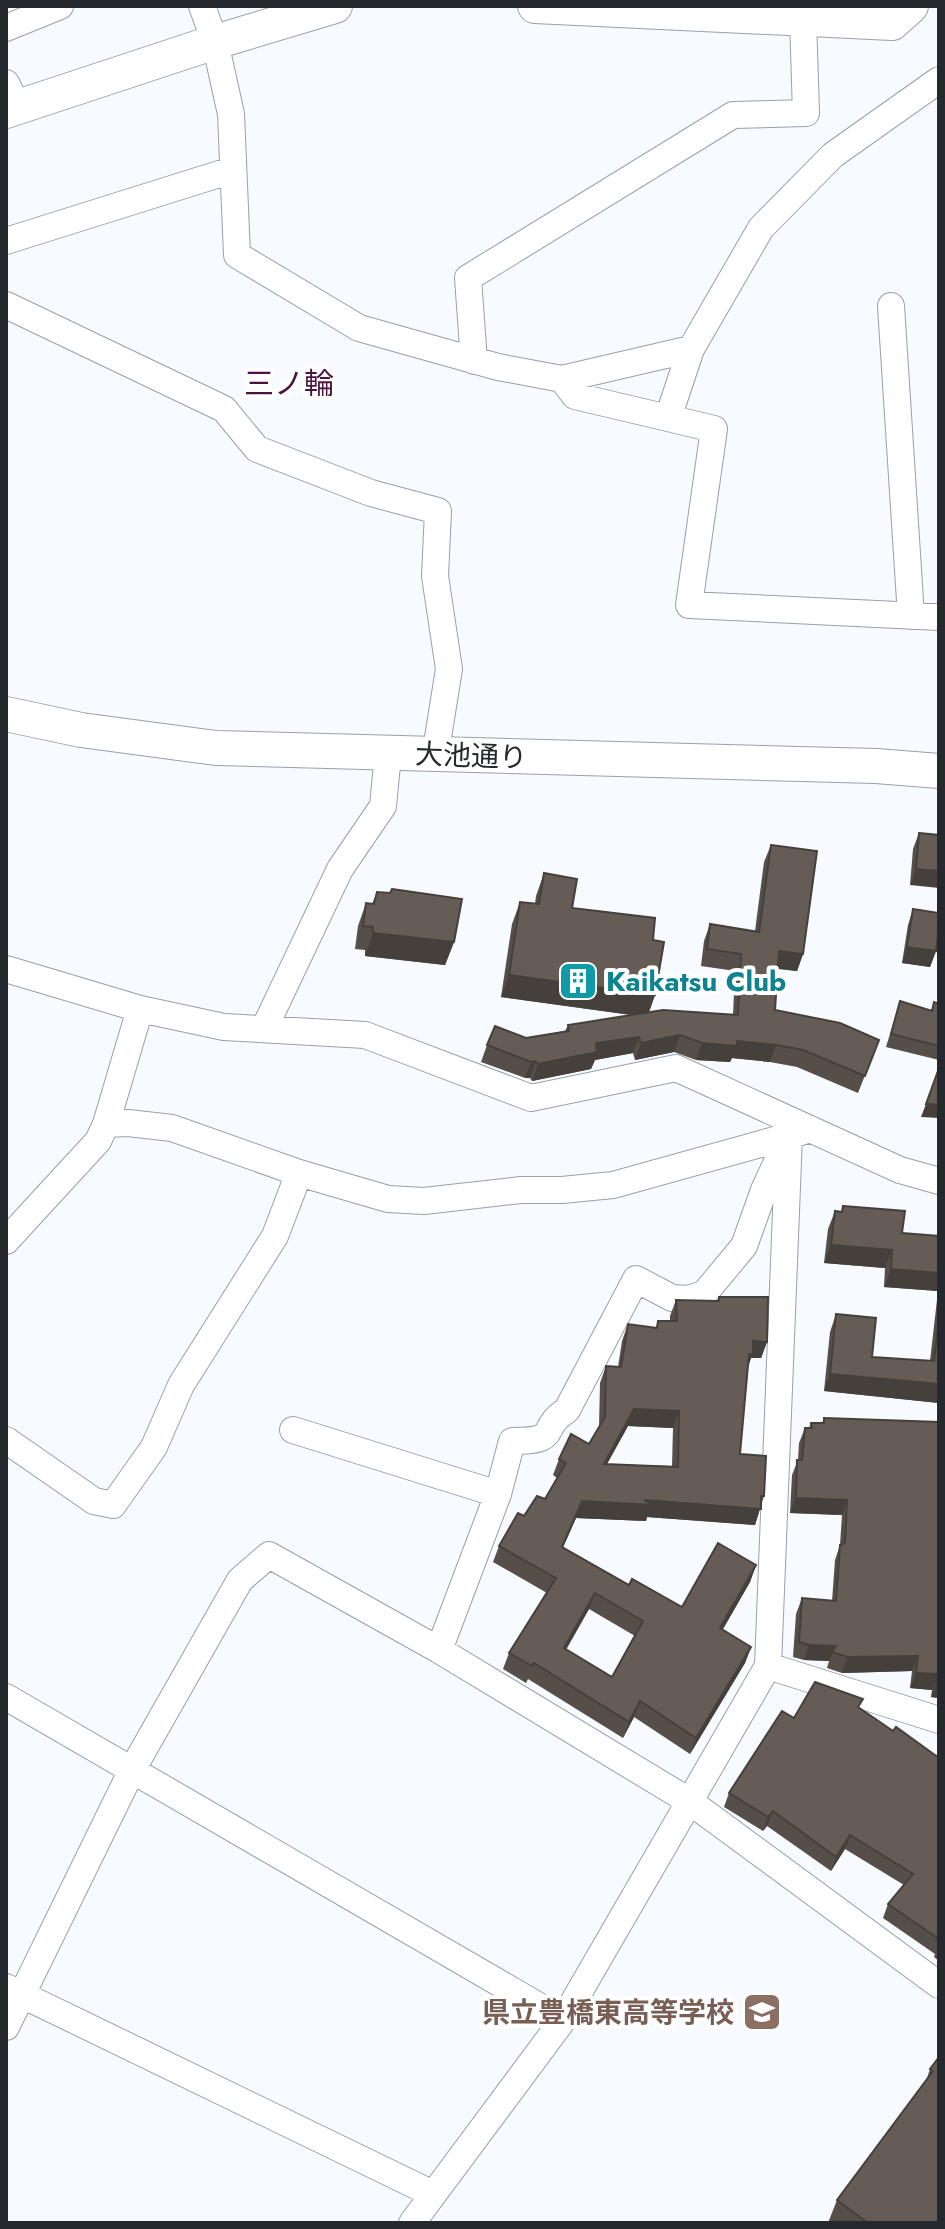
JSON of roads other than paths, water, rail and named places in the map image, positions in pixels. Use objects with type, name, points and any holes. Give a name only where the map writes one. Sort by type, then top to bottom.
[{"type":"street","points":[[6,28],[60,6]]},
{"type":"street","points":[[202,6],[215,42],[231,114],[237,255],[359,328],[474,361],[562,379],[691,349]]},
{"type":"street","points":[[10,101],[215,42],[279,14],[335,6]]},
{"type":"street","points":[[535,6],[892,23],[911,6]]},
{"type":"street","points":[[474,361],[468,278],[733,115],[806,113],[803,19]]},
{"type":"street","points":[[668,418],[691,349],[714,304],[761,228],[833,155],[939,80]]},
{"type":"street","points":[[6,241],[232,170]]},
{"type":"street","points":[[6,305],[224,409],[257,449],[371,493],[438,511],[435,576],[449,669],[435,756]]},
{"type":"street","points":[[891,306],[911,616]]},
{"type":"street","points":[[562,379],[575,396],[714,429],[689,605],[939,617]]},
{"type":"street","name":"大池通り","points":[[6,714],[81,730],[216,748],[876,766],[939,771]]},
{"type":"street","points":[[264,1029],[340,869],[383,806],[388,754]]},
{"type":"street","points":[[6,969],[140,1009],[224,1027],[365,1035],[531,1098],[676,1068],[800,1133],[939,1181]]},
{"type":"street","points":[[6,1241],[98,1141],[106,1124],[140,1009]]},
{"type":"street","points":[[106,1124],[172,1128],[299,1173],[388,1199],[424,1201],[521,1190],[613,1185],[800,1133]]},
{"type":"street","points":[[439,1650],[498,1494],[512,1441],[538,1441],[548,1435],[557,1416],[567,1410],[636,1279],[672,1298],[689,1299],[705,1293],[744,1246],[764,1190],[800,1133]]},
{"type":"street","points":[[412,2223],[563,2020],[768,1666],[800,1133]]},
{"type":"street","points":[[6,1440],[94,1501],[113,1505],[154,1447],[181,1385],[275,1236],[299,1173]]},
{"type":"street","points":[[293,1430],[498,1494]]},
{"type":"street","points":[[6,2027],[14,1990],[132,1770],[240,1580],[269,1555],[439,1650],[689,1801],[939,1985]]},
{"type":"street","points":[[768,1666],[939,1720]]},
{"type":"street","points":[[6,1697],[563,2020]]},
{"type":"street","points":[[14,1990],[433,2194]]},
{"type":"place","name":"Kaikatsu Club","points":[[578,981]]},
{"type":"place","name":"県立豊橋東高等学校","points":[[762,2012]]},
{"type":"district","name":"三ノ輪","points":[[289,383]]}]
